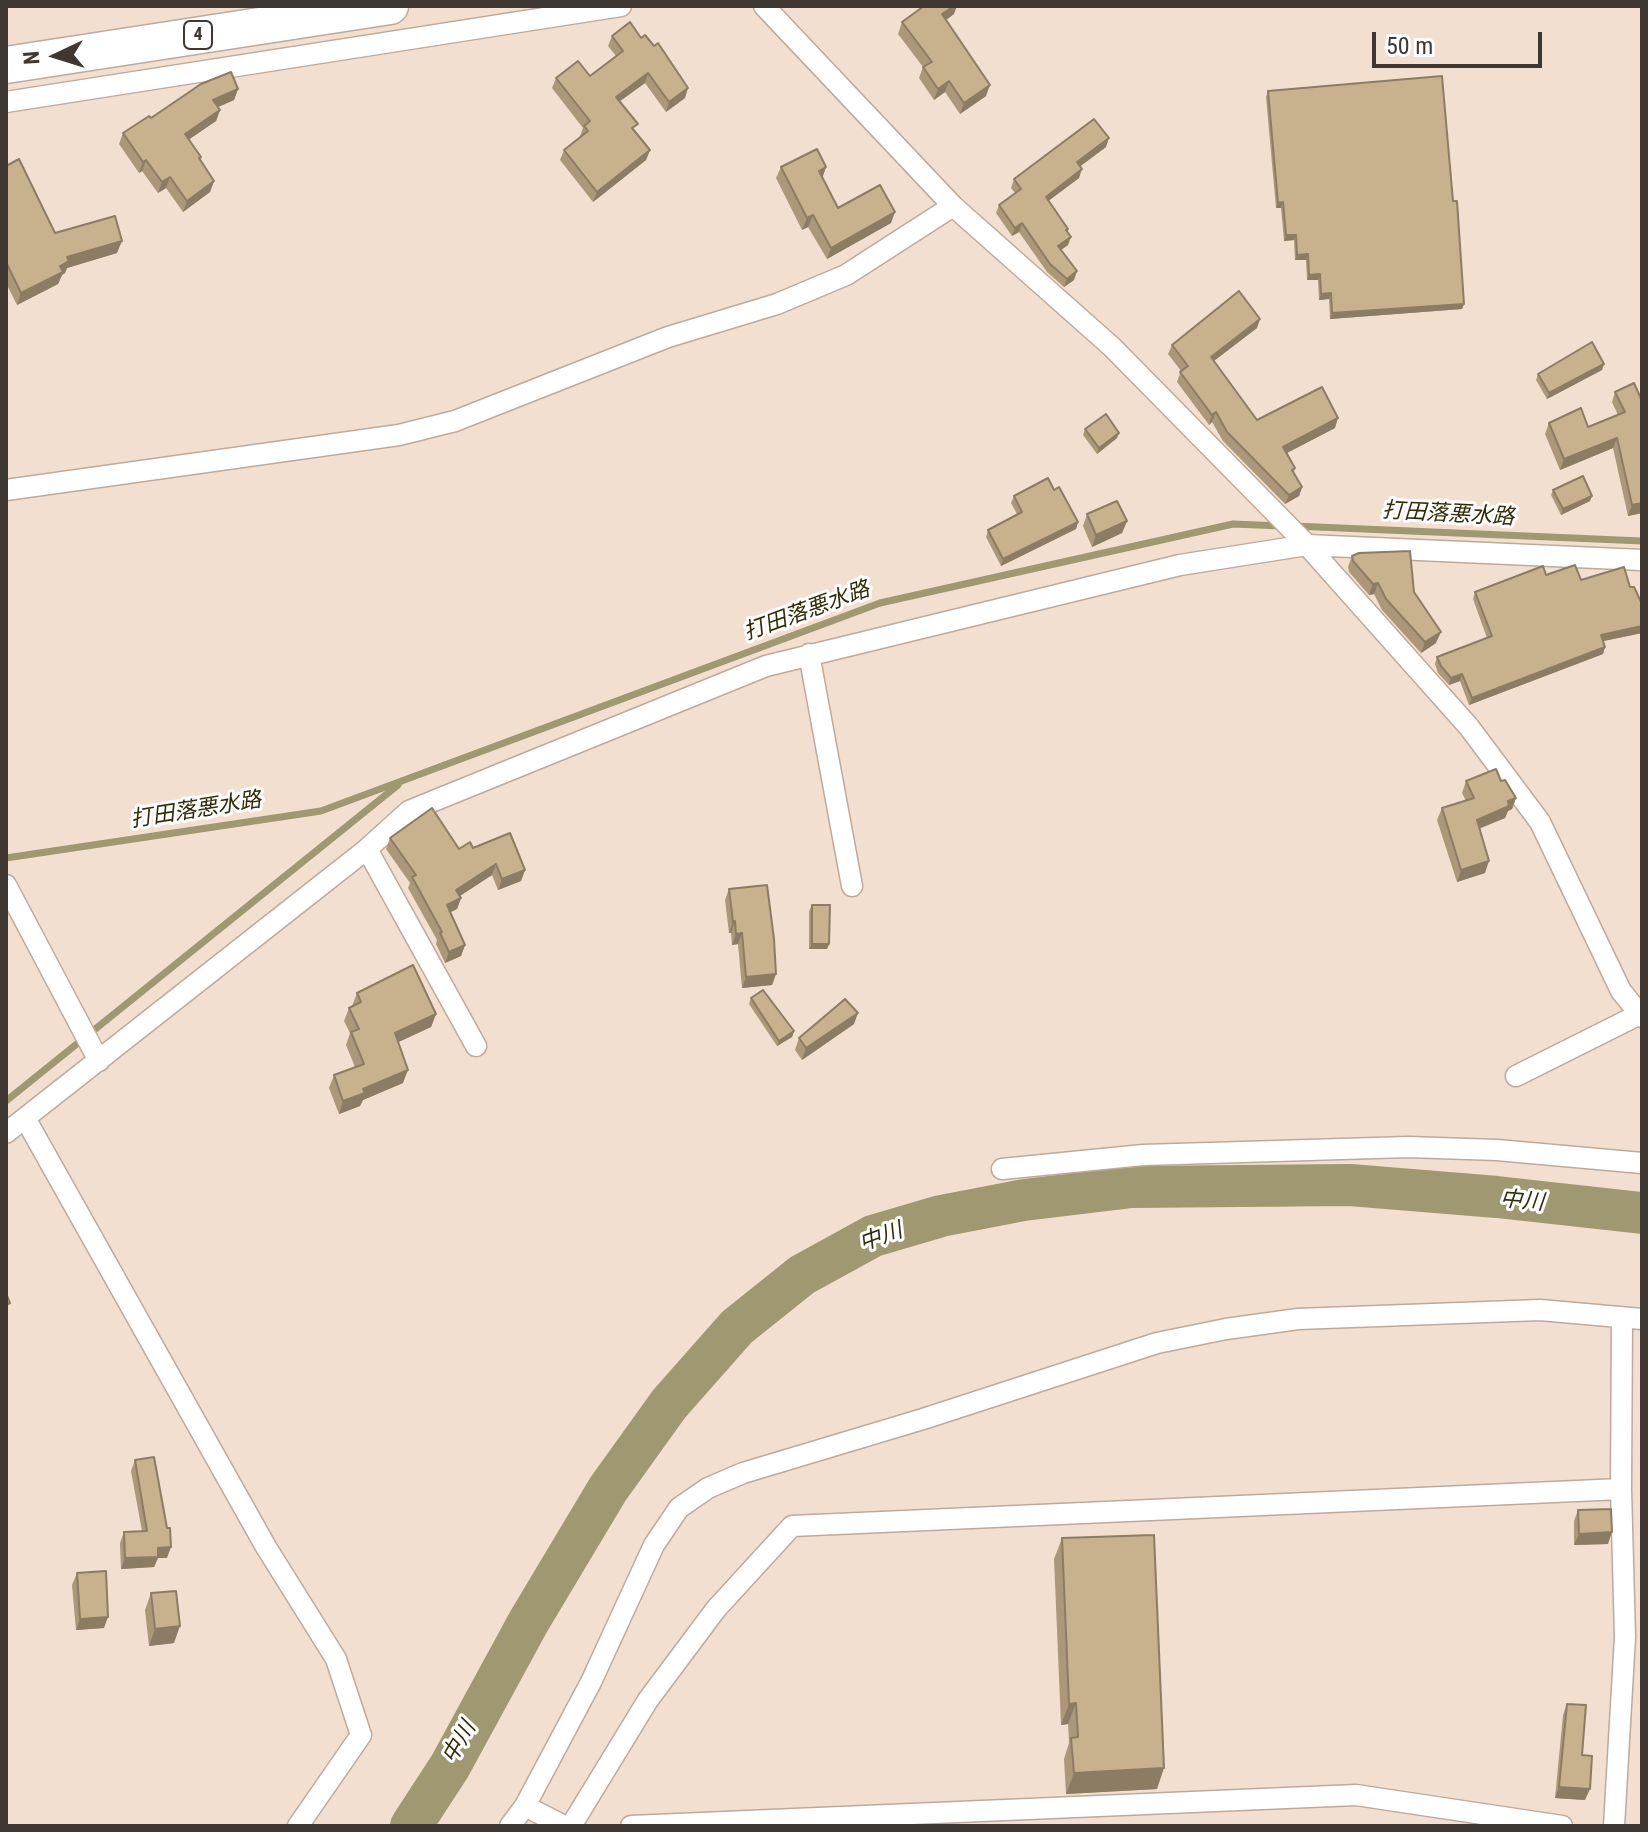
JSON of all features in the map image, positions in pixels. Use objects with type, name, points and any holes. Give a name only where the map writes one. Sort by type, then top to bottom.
[{"type":"highway","name":"4","points":[[6,65],[390,6]]},
{"type":"street","points":[[6,102],[621,6]]},
{"type":"street","points":[[764,6],[953,206],[1112,347],[1307,545],[1469,727],[1540,822],[1621,991],[1641,1015],[1516,1076]]},
{"type":"street","points":[[6,490],[399,435],[455,421],[668,337],[777,304],[846,275],[953,206]]},
{"type":"street","points":[[6,1133],[367,849],[409,811],[766,666],[1180,565],[1307,545],[1642,560]]},
{"type":"street","points":[[809,654],[852,886]]},
{"type":"street","points":[[367,849],[476,1046]]},
{"type":"street","points":[[6,885],[99,1061]]},
{"type":"street","points":[[25,1118],[266,1547],[336,1659],[361,1735],[298,1826]]},
{"type":"street","points":[[1002,1169],[1143,1155],[1408,1147],[1497,1150],[1642,1163]]},
{"type":"street","points":[[510,1826],[525,1806],[591,1682],[654,1545],[679,1508],[708,1488],[743,1473],[923,1419],[1157,1343],[1298,1319],[1540,1310],[1632,1319],[1621,1489],[1625,1637],[1614,1826]]},
{"type":"street","points":[[571,1826],[648,1700],[716,1609],[792,1526],[1621,1489]]},
{"type":"street","points":[[631,1826],[1356,1795],[1562,1826]]},
{"type":"street","points":[[525,1806],[564,1826]]},
{"type":"building","points":[[924,6],[954,6],[942,14],[990,85],[964,103],[949,81],[938,89],[923,67],[932,62],[902,22]]},
{"type":"building","points":[[630,22],[641,38],[645,35],[654,46],[658,43],[688,88],[669,102],[648,73],[616,97],[638,124],[632,128],[650,150],[597,192],[564,150],[588,131],[584,126],[590,121],[556,78],[578,61],[590,76],[623,51],[612,36]]},
{"type":"building","points":[[231,72],[238,89],[213,100],[220,110],[185,134],[214,181],[187,201],[170,177],[162,182],[146,160],[143,162],[123,133],[201,84]]},
{"type":"building","points":[[1442,76],[1453,201],[1457,201],[1464,304],[1332,313],[1331,293],[1321,294],[1320,274],[1309,275],[1308,254],[1297,255],[1296,235],[1286,235],[1283,202],[1278,203],[1268,91]]},
{"type":"building","points":[[1094,119],[1109,138],[1077,162],[1082,169],[1046,197],[1071,237],[1058,246],[1077,271],[1067,279],[1050,264],[1022,223],[1015,228],[999,205],[1021,189],[1014,179]]},
{"type":"building","points":[[817,149],[826,167],[819,171],[838,208],[880,185],[895,212],[831,248],[813,215],[807,218],[781,167]]},
{"type":"building","points":[[19,159],[55,233],[115,216],[122,241],[67,257],[69,261],[60,266],[63,272],[21,293],[6,262],[6,166]]},
{"type":"building","points":[[1239,291],[1260,319],[1211,357],[1257,420],[1322,387],[1338,418],[1283,447],[1302,487],[1289,495],[1227,432],[1216,412],[1212,415],[1180,372],[1188,366],[1172,345]]},
{"type":"building","points":[[1592,342],[1604,364],[1549,393],[1538,374]]},
{"type":"building","points":[[1634,383],[1642,401],[1642,503],[1632,505],[1617,438],[1564,459],[1549,423],[1581,408],[1588,427],[1625,412],[1615,392]]},
{"type":"building","points":[[1106,414],[1119,433],[1099,448],[1085,429]]},
{"type":"building","points":[[1583,476],[1592,496],[1563,509],[1553,490]]},
{"type":"building","points":[[1048,478],[1054,490],[1059,487],[1078,522],[1003,559],[988,530],[1022,512],[1014,496]]},
{"type":"building","points":[[1117,501],[1127,521],[1096,535],[1087,514]]},
{"type":"building","points":[[1410,551],[1414,592],[1441,632],[1425,642],[1386,599],[1378,583],[1373,584],[1353,561],[1352,556]]},
{"type":"building","points":[[1575,565],[1581,580],[1624,567],[1630,587],[1634,587],[1642,604],[1642,626],[1601,635],[1605,647],[1472,698],[1462,674],[1451,678],[1437,657],[1492,636],[1475,592],[1543,566],[1546,575]]},
{"type":"building","points":[[1496,769],[1501,781],[1505,780],[1516,798],[1508,801],[1509,806],[1477,820],[1489,861],[1461,870],[1442,808],[1474,798],[1466,781]]},
{"type":"building","points":[[432,808],[459,849],[470,842],[473,848],[510,833],[525,870],[502,879],[496,864],[456,890],[461,898],[447,905],[465,945],[449,952],[442,932],[412,877],[416,875],[390,838]]},
{"type":"building","points":[[767,885],[776,974],[746,977],[742,933],[736,934],[729,889]]},
{"type":"building","points":[[812,905],[830,905],[829,944],[812,944]]},
{"type":"building","points":[[413,965],[436,1014],[395,1033],[408,1070],[343,1101],[334,1075],[364,1064],[351,1032],[359,1029],[349,1008],[361,1002],[357,993]]},
{"type":"building","points":[[763,990],[794,1031],[779,1041],[751,998]]},
{"type":"building","points":[[845,999],[858,1013],[806,1048],[799,1038]]},
{"type":"building","points":[[154,1457],[167,1528],[170,1528],[171,1547],[158,1548],[158,1557],[125,1558],[124,1532],[147,1531],[135,1460]]},
{"type":"building","points":[[1611,1509],[1612,1532],[1579,1534],[1578,1510]]},
{"type":"building","points":[[1154,1535],[1164,1768],[1074,1773],[1071,1738],[1078,1737],[1076,1703],[1069,1704],[1062,1538]]},
{"type":"building","points":[[106,1571],[108,1617],[80,1619],[77,1573]]},
{"type":"building","points":[[176,1591],[180,1626],[155,1629],[151,1593]]},
{"type":"building","points":[[1567,1704],[1586,1705],[1582,1755],[1592,1756],[1590,1789],[1559,1787]]},
{"type":"waterway","name":"打田落悪水路","points":[[6,858],[321,811],[880,603],[1233,524],[1282,526]]},
{"type":"waterway","name":"打田落悪水路","points":[[1294,526],[1642,541]]},
{"type":"waterway","points":[[6,1101],[398,785]]},
{"type":"waterway","name":"中川","points":[[411,1826],[450,1766],[529,1621],[608,1489],[669,1404],[737,1327],[802,1275],[873,1236],[941,1216],[1024,1200],[1132,1187],[1350,1185],[1642,1213]]}]
